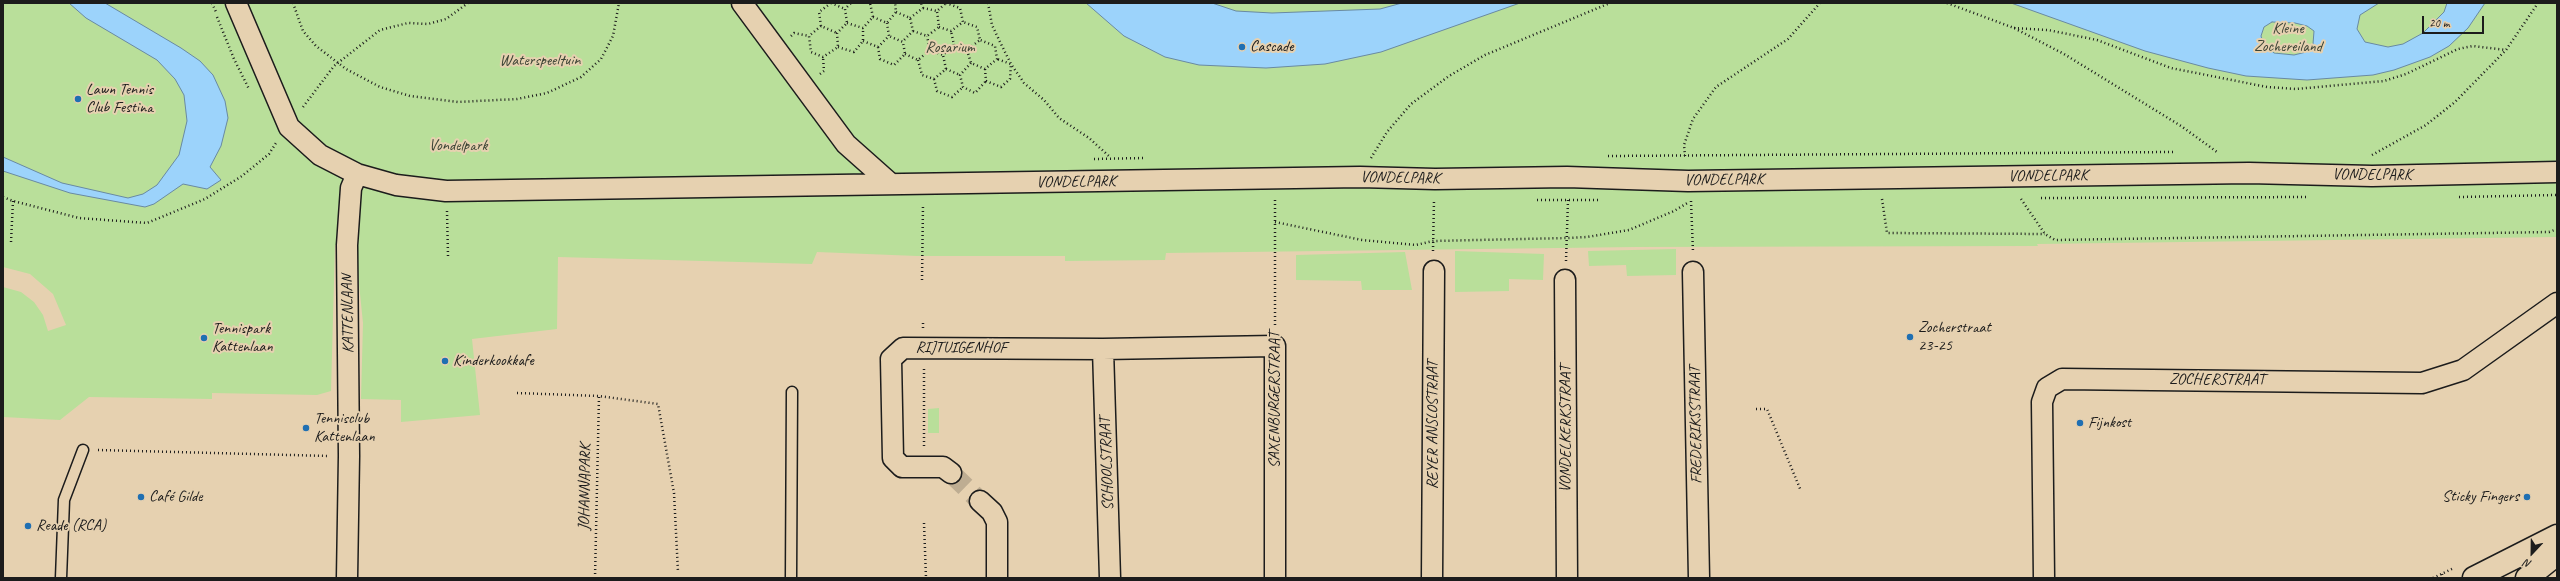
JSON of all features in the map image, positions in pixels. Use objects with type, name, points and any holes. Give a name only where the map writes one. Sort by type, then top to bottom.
[{"type":"main road","points":[[2474,578],[2557,536]]},
{"type":"main road","points":[[2527,578],[2557,554]]},
{"type":"street","name":"VONDELPARK","points":[[236,3],[289,127],[320,155],[357,174],[396,185],[446,191],[1360,177],[1435,179],[1567,177],[1688,181],[2249,173],[2372,176],[2557,172]]},
{"type":"street","points":[[742,3],[846,144],[891,184]]},
{"type":"street","name":"KATTENLAAN","points":[[347,578],[349,412],[347,245],[351,188],[357,174]]},
{"type":"street","name":"REYER ANSLOSTRAAT","points":[[1432,578],[1434,271]]},
{"type":"street","name":"FREDERIKSSTRAAT","points":[[1693,272],[1699,578]]},
{"type":"street","name":"VONDELKERKSTRAAT","points":[[1565,280],[1568,578]]},
{"type":"street","name":"ZOCHERSTRAAT","points":[[2044,578],[2042,402],[2047,388],[2062,379],[2422,383],[2463,370],[2557,303]]},
{"type":"street","name":"RIJTUIGENHOF","points":[[951,473],[943,467],[902,467],[892,458],[891,359],[903,348],[1103,349],[1275,346]]},
{"type":"street","name":"SAXENBURGERSTRAAT","points":[[1275,346],[1275,578]]},
{"type":"street","name":"SCHOOLSTRAAT","points":[[1103,349],[1110,578]]},
{"type":"street","points":[[980,501],[992,512],[997,522],[997,578]]},
{"type":"lane","points":[[791,578],[792,392]]},
{"type":"lane","points":[[61,578],[64,500],[83,450]]},
{"type":"path","points":[[293,3],[303,31],[316,46],[337,64],[380,87],[410,96],[458,102],[517,99],[548,93],[581,77],[601,59],[613,36],[619,3]]},
{"type":"path","points":[[329,75],[337,64],[365,40],[380,30],[408,23],[428,24],[446,19],[468,3]]},
{"type":"path","points":[[821,26],[819,12],[831,3],[845,9]]},
{"type":"path","points":[[845,9],[851,3]]},
{"type":"path","points":[[870,3],[873,17]]},
{"type":"path","points":[[889,36],[887,23],[896,12],[895,3]]},
{"type":"path","points":[[921,3],[922,8]]},
{"type":"path","points":[[937,12],[946,3],[960,8],[963,22]]},
{"type":"path","points":[[988,3],[992,25],[1010,64],[1024,83],[1044,100],[1059,118],[1089,138],[1111,158]]},
{"type":"path","points":[[1380,156],[1372,156],[1387,132],[1406,110],[1450,76],[1485,55],[1610,3]]},
{"type":"path","points":[[1688,181],[1684,145],[1693,120],[1716,87],[1788,40],[1820,3]]},
{"type":"path","points":[[1947,3],[2014,28],[2083,66],[2181,126],[2223,156]]},
{"type":"path","points":[[2372,154],[2437,117],[2484,74],[2506,50],[2538,3]]},
{"type":"path","points":[[910,18],[922,8]]},
{"type":"path","points":[[922,8],[937,12]]},
{"type":"path","points":[[845,9],[847,23]]},
{"type":"path","points":[[896,12],[910,18]]},
{"type":"path","points":[[937,12],[939,27]]},
{"type":"path","points":[[873,17],[887,23]]},
{"type":"path","points":[[838,47],[854,52],[863,41],[862,28],[873,17]]},
{"type":"path","points":[[910,18],[913,31]]},
{"type":"path","points":[[952,31],[963,22]]},
{"type":"path","points":[[963,22],[977,27],[980,40]]},
{"type":"path","points":[[847,23],[862,28]]},
{"type":"path","points":[[838,47],[837,33],[847,23]]},
{"type":"path","points":[[821,26],[837,33]]},
{"type":"path","points":[[809,36],[821,26]]},
{"type":"path","points":[[939,27],[952,31]]},
{"type":"path","points":[[927,36],[939,27]]},
{"type":"path","points":[[2014,28],[2048,30],[2098,40],[2171,68],[2267,87],[2296,89],[2384,81],[2406,74],[2458,49],[2473,46],[2506,50]]},
{"type":"path","points":[[913,31],[927,36]]},
{"type":"path","points":[[903,42],[913,31]]},
{"type":"path","points":[[952,31],[954,45]]},
{"type":"path","points":[[789,37],[794,33],[809,36]]},
{"type":"path","points":[[809,36],[811,52],[823,57]]},
{"type":"path","points":[[889,36],[903,42]]},
{"type":"path","points":[[878,47],[889,36]]},
{"type":"path","points":[[927,36],[930,50]]},
{"type":"path","points":[[980,40],[995,46],[997,59]]},
{"type":"path","points":[[967,50],[980,40]]},
{"type":"path","points":[[863,41],[878,47]]},
{"type":"path","points":[[903,42],[905,54]]},
{"type":"path","points":[[954,45],[967,50]]},
{"type":"path","points":[[942,55],[954,45]]},
{"type":"path","points":[[823,57],[838,47]]},
{"type":"path","points":[[878,47],[880,59],[894,65],[905,54]]},
{"type":"path","points":[[930,50],[942,55]]},
{"type":"path","points":[[918,60],[930,50]]},
{"type":"path","points":[[967,50],[971,63],[984,69]]},
{"type":"path","points":[[905,54],[918,60]]},
{"type":"path","points":[[942,55],[946,69]]},
{"type":"path","points":[[818,75],[824,71],[823,57]]},
{"type":"path","points":[[997,59],[1010,64]]},
{"type":"path","points":[[984,69],[997,59]]},
{"type":"path","points":[[918,60],[922,75],[934,79]]},
{"type":"path","points":[[960,74],[971,63]]},
{"type":"path","points":[[986,81],[1000,87],[1010,79],[1010,64]]},
{"type":"path","points":[[946,69],[960,74]]},
{"type":"path","points":[[934,79],[946,69]]},
{"type":"path","points":[[984,69],[986,81]]},
{"type":"path","points":[[960,74],[962,88]]},
{"type":"path","points":[[934,79],[937,91],[952,97],[962,88]]},
{"type":"path","points":[[962,88],[975,93],[986,81]]},
{"type":"path","points":[[2208,151],[2224,151]]},
{"type":"path","points":[[1606,156],[2176,152]]},
{"type":"path","points":[[2364,154],[2386,154]]},
{"type":"path","points":[[922,280],[923,184]]},
{"type":"path","points":[[3,197],[79,218],[147,223],[205,199],[225,186]]},
{"type":"path","points":[[446,191],[448,256]]},
{"type":"path","points":[[2282,193],[2289,197]]},
{"type":"path","points":[[2021,198],[2045,234],[2055,240],[2549,232],[2557,229]]},
{"type":"path","points":[[1882,199],[1887,233],[2045,234]]},
{"type":"path","points":[[11,242],[13,201]]},
{"type":"path","points":[[1275,222],[1362,240],[1416,245],[1433,241],[1588,237],[1629,230],[1674,211],[1691,201]]},
{"type":"path","points":[[1692,208],[1693,235]]},
{"type":"path","name":"SAXENBURGERSTRAAT","points":[[1275,212],[1275,346]]},
{"type":"path","points":[[1566,258],[1568,212]]},
{"type":"path","points":[[1433,241],[1434,219]]},
{"type":"path","points":[[924,347],[924,467]]},
{"type":"path","points":[[517,393],[599,396],[658,404],[674,493],[678,572]]},
{"type":"path","name":"JOHANNAPARK","points":[[595,578],[599,396]]},
{"type":"path","points":[[1756,409],[1766,409],[1801,491]]},
{"type":"path","points":[[83,450],[349,456]]},
{"type":"path","points":[[924,523],[926,578]]},
{"type":"path","points":[[2433,578],[2442,574],[2443,578]]},
{"type":"green space","name":"Vondelpark","points":[[3,3],[2557,3],[2557,237],[2037,244],[2038,246],[1636,247],[1166,253],[1165,260],[1065,261],[1065,256],[917,256],[817,252],[812,264],[558,257],[557,329],[472,339],[480,415],[401,422],[401,400],[361,399],[363,323],[355,245],[335,245],[331,391],[317,395],[212,393],[212,399],[89,397],[60,420],[3,417],[3,287],[21,292],[34,302],[43,315],[48,331],[66,325],[53,294],[30,274],[3,267]]},
{"type":"green space","points":[[1676,249],[1676,275],[1627,276],[1626,265],[1589,266],[1588,251]]},
{"type":"green space","points":[[1455,251],[1544,254],[1543,280],[1509,279],[1509,291],[1455,292]]},
{"type":"green space","points":[[1405,252],[1412,290],[1362,290],[1361,281],[1296,280],[1296,255]]},
{"type":"green space","points":[[939,408],[939,433],[928,433],[928,409]]},
{"type":"water","points":[[69,3],[105,3],[181,48],[200,61],[213,75],[225,101],[228,118],[221,146],[210,167],[221,180],[207,189],[183,184],[154,204],[145,207],[70,193],[3,171],[3,157],[62,183],[128,198],[143,194],[157,185],[179,155],[187,121],[184,95],[175,79],[157,60],[86,18]]},
{"type":"water","points":[[1086,3],[1212,3],[1236,11],[1272,13],[1380,9],[1402,3],[1520,3],[1381,52],[1325,64],[1266,68],[1199,65],[1165,57],[1124,36]]},
{"type":"water","points":[[2011,3],[2379,3],[2360,15],[2357,29],[2365,42],[2388,47],[2403,44],[2423,33],[2444,12],[2447,3],[2485,3],[2468,28],[2449,46],[2430,57],[2394,70],[2373,75],[2307,80],[2246,76],[2208,68],[2145,51]],"holes":[[[2272,22],[2295,23],[2307,26],[2314,31],[2313,44],[2306,52],[2294,55],[2274,53],[2263,43],[2261,36],[2264,27]]]},
{"type":"tunnel","points":[[951,473],[980,501]]},
{"type":"place","name":"Cascade","points":[[1242,47]]},
{"type":"place","name":"Lawn Tennis Club Festina","points":[[78,99]]},
{"type":"place","name":"Zocherstraat 23-25","points":[[1910,337]]},
{"type":"place","name":"Tennispark Kattenlaan","points":[[204,338]]},
{"type":"place","name":"Kinderkookkafe","points":[[445,361]]},
{"type":"place","name":"Fijnkost","points":[[2080,423]]},
{"type":"place","name":"Tennisclub Kattenlaan","points":[[306,428]]},
{"type":"place","name":"Café Gilde","points":[[141,497]]},
{"type":"place","name":"Sticky Fingers","points":[[2527,497]]},
{"type":"place","name":"Reade (RCA)","points":[[28,526]]},
{"type":"park label","name":"Kleine Zochereiland","points":[[2288,38]]},
{"type":"park label","name":"Rosarium","points":[[950,48]]},
{"type":"park label","name":"Waterspeeltuin","points":[[540,61]]}]
